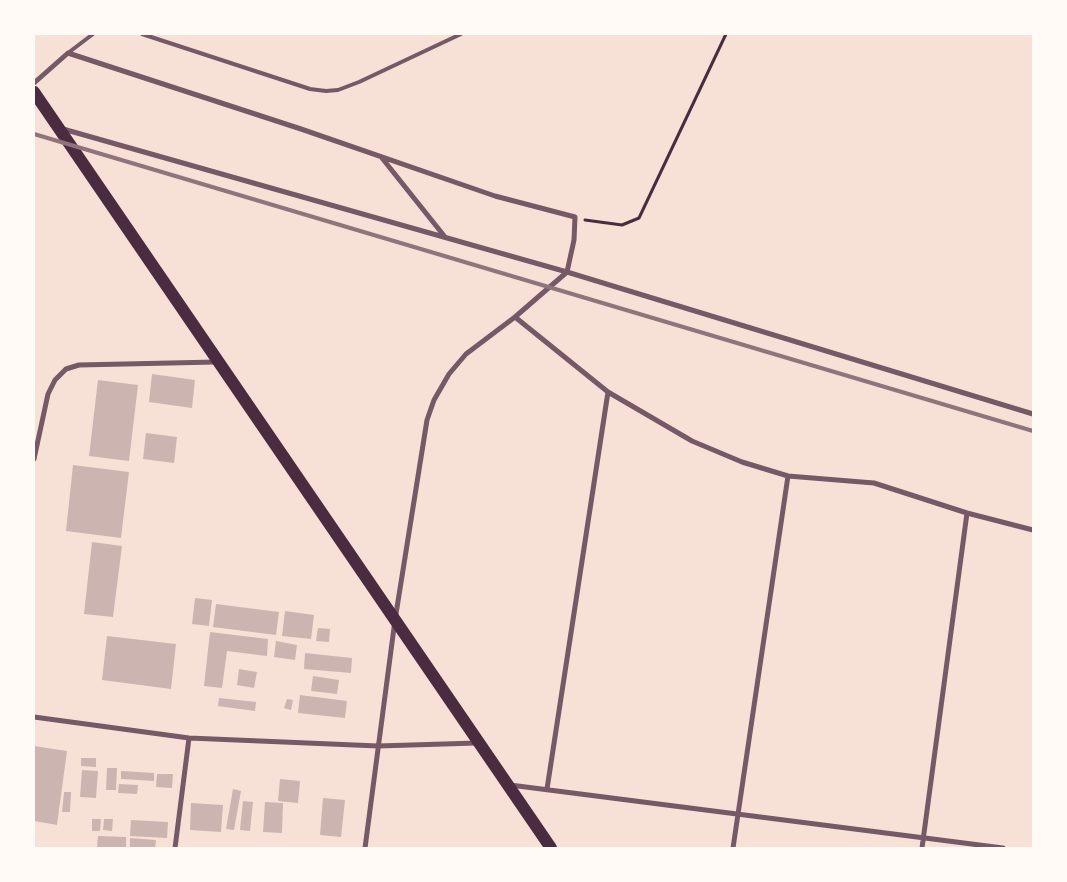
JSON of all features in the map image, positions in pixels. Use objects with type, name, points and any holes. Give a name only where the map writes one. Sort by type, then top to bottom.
[{"type":"main road","points":[[34,92],[216,362],[509,784],[551,848]]},
{"type":"street","points":[[34,83],[68,53],[495,196],[575,217],[574,240],[567,272],[515,317],[466,354],[449,374],[434,400],[427,420],[395,620],[365,848]]},
{"type":"street","points":[[58,128],[567,272],[1033,414]]},
{"type":"street","points":[[381,157],[446,238]]},
{"type":"street","points":[[515,317],[608,392],[692,440],[742,462],[788,476],[874,483],[967,513],[1033,530]]},
{"type":"street","points":[[34,459],[48,394],[56,380],[66,369],[79,365],[216,362]]},
{"type":"street","points":[[547,789],[608,392]]},
{"type":"street","points":[[733,848],[788,476]]},
{"type":"street","points":[[922,848],[967,513]]},
{"type":"street","points":[[34,717],[189,738],[378,746],[479,743]]},
{"type":"street","points":[[176,848],[189,738]]},
{"type":"street","points":[[509,784],[738,812],[1002,848]]},
{"type":"lane","points":[[68,53],[93,34]]},
{"type":"lane","points":[[142,34],[310,90],[326,91],[338,90],[359,82],[461,34]]},
{"type":"path","points":[[575,217],[622,225],[639,218],[726,34]]},
{"type":"building","points":[[152,374],[195,380],[192,408],[149,402]]},
{"type":"building","points":[[98,380],[138,385],[129,461],[89,456]]},
{"type":"building","points":[[146,433],[177,437],[174,463],[143,459]]},
{"type":"building","points":[[73,465],[129,472],[121,538],[66,531]]},
{"type":"building","points":[[92,542],[122,546],[113,617],[84,614]]},
{"type":"building","points":[[195,598],[212,600],[209,626],[192,624]]},
{"type":"building","points":[[216,604],[279,612],[276,635],[213,627]]},
{"type":"building","points":[[285,611],[314,615],[311,639],[282,636]]},
{"type":"building","points":[[318,628],[330,629],[329,642],[316,641]]},
{"type":"building","points":[[210,632],[268,639],[267,656],[227,651],[222,688],[204,686]]},
{"type":"building","points":[[107,636],[176,644],[171,689],[102,680]]},
{"type":"building","points":[[276,641],[297,645],[295,660],[274,657]]},
{"type":"building","points":[[305,653],[352,658],[351,673],[304,669]]},
{"type":"building","points":[[239,669],[257,672],[254,688],[237,685]]},
{"type":"building","points":[[313,676],[339,680],[337,694],[311,691]]},
{"type":"building","points":[[300,695],[347,701],[345,718],[298,713]]},
{"type":"building","points":[[219,698],[256,702],[255,711],[218,706]]},
{"type":"building","points":[[287,699],[293,700],[291,710],[284,708]]},
{"type":"building","points":[[34,746],[67,751],[57,825],[34,821]]},
{"type":"building","points":[[81,758],[96,758],[96,767],[81,766]]},
{"type":"building","points":[[107,768],[117,768],[116,790],[106,790]]},
{"type":"building","points":[[82,770],[98,771],[96,798],[80,797]]},
{"type":"building","points":[[121,771],[154,773],[154,781],[121,779]]},
{"type":"building","points":[[157,774],[173,774],[172,788],[156,787]]},
{"type":"building","points":[[280,779],[300,781],[298,803],[278,801]]},
{"type":"building","points":[[119,784],[138,785],[137,794],[118,793]]},
{"type":"building","points":[[233,789],[241,791],[234,830],[226,829]]},
{"type":"building","points":[[64,792],[71,792],[70,812],[62,812]]},
{"type":"building","points":[[323,798],[345,800],[341,837],[320,835]]},
{"type":"building","points":[[243,801],[253,802],[250,831],[240,830]]},
{"type":"building","points":[[265,802],[283,803],[282,833],[263,832]]},
{"type":"building","points":[[191,803],[223,805],[221,832],[190,830]]},
{"type":"building","points":[[92,819],[101,819],[100,831],[92,831]]},
{"type":"building","points":[[104,819],[113,819],[112,831],[103,830]]},
{"type":"building","points":[[131,820],[168,822],[167,838],[130,836]]},
{"type":"building","points":[[98,836],[126,837],[126,848],[97,847]]},
{"type":"building","points":[[130,838],[156,840],[155,848],[130,848]]},
{"type":"railway","points":[[34,134],[1033,431]]}]
